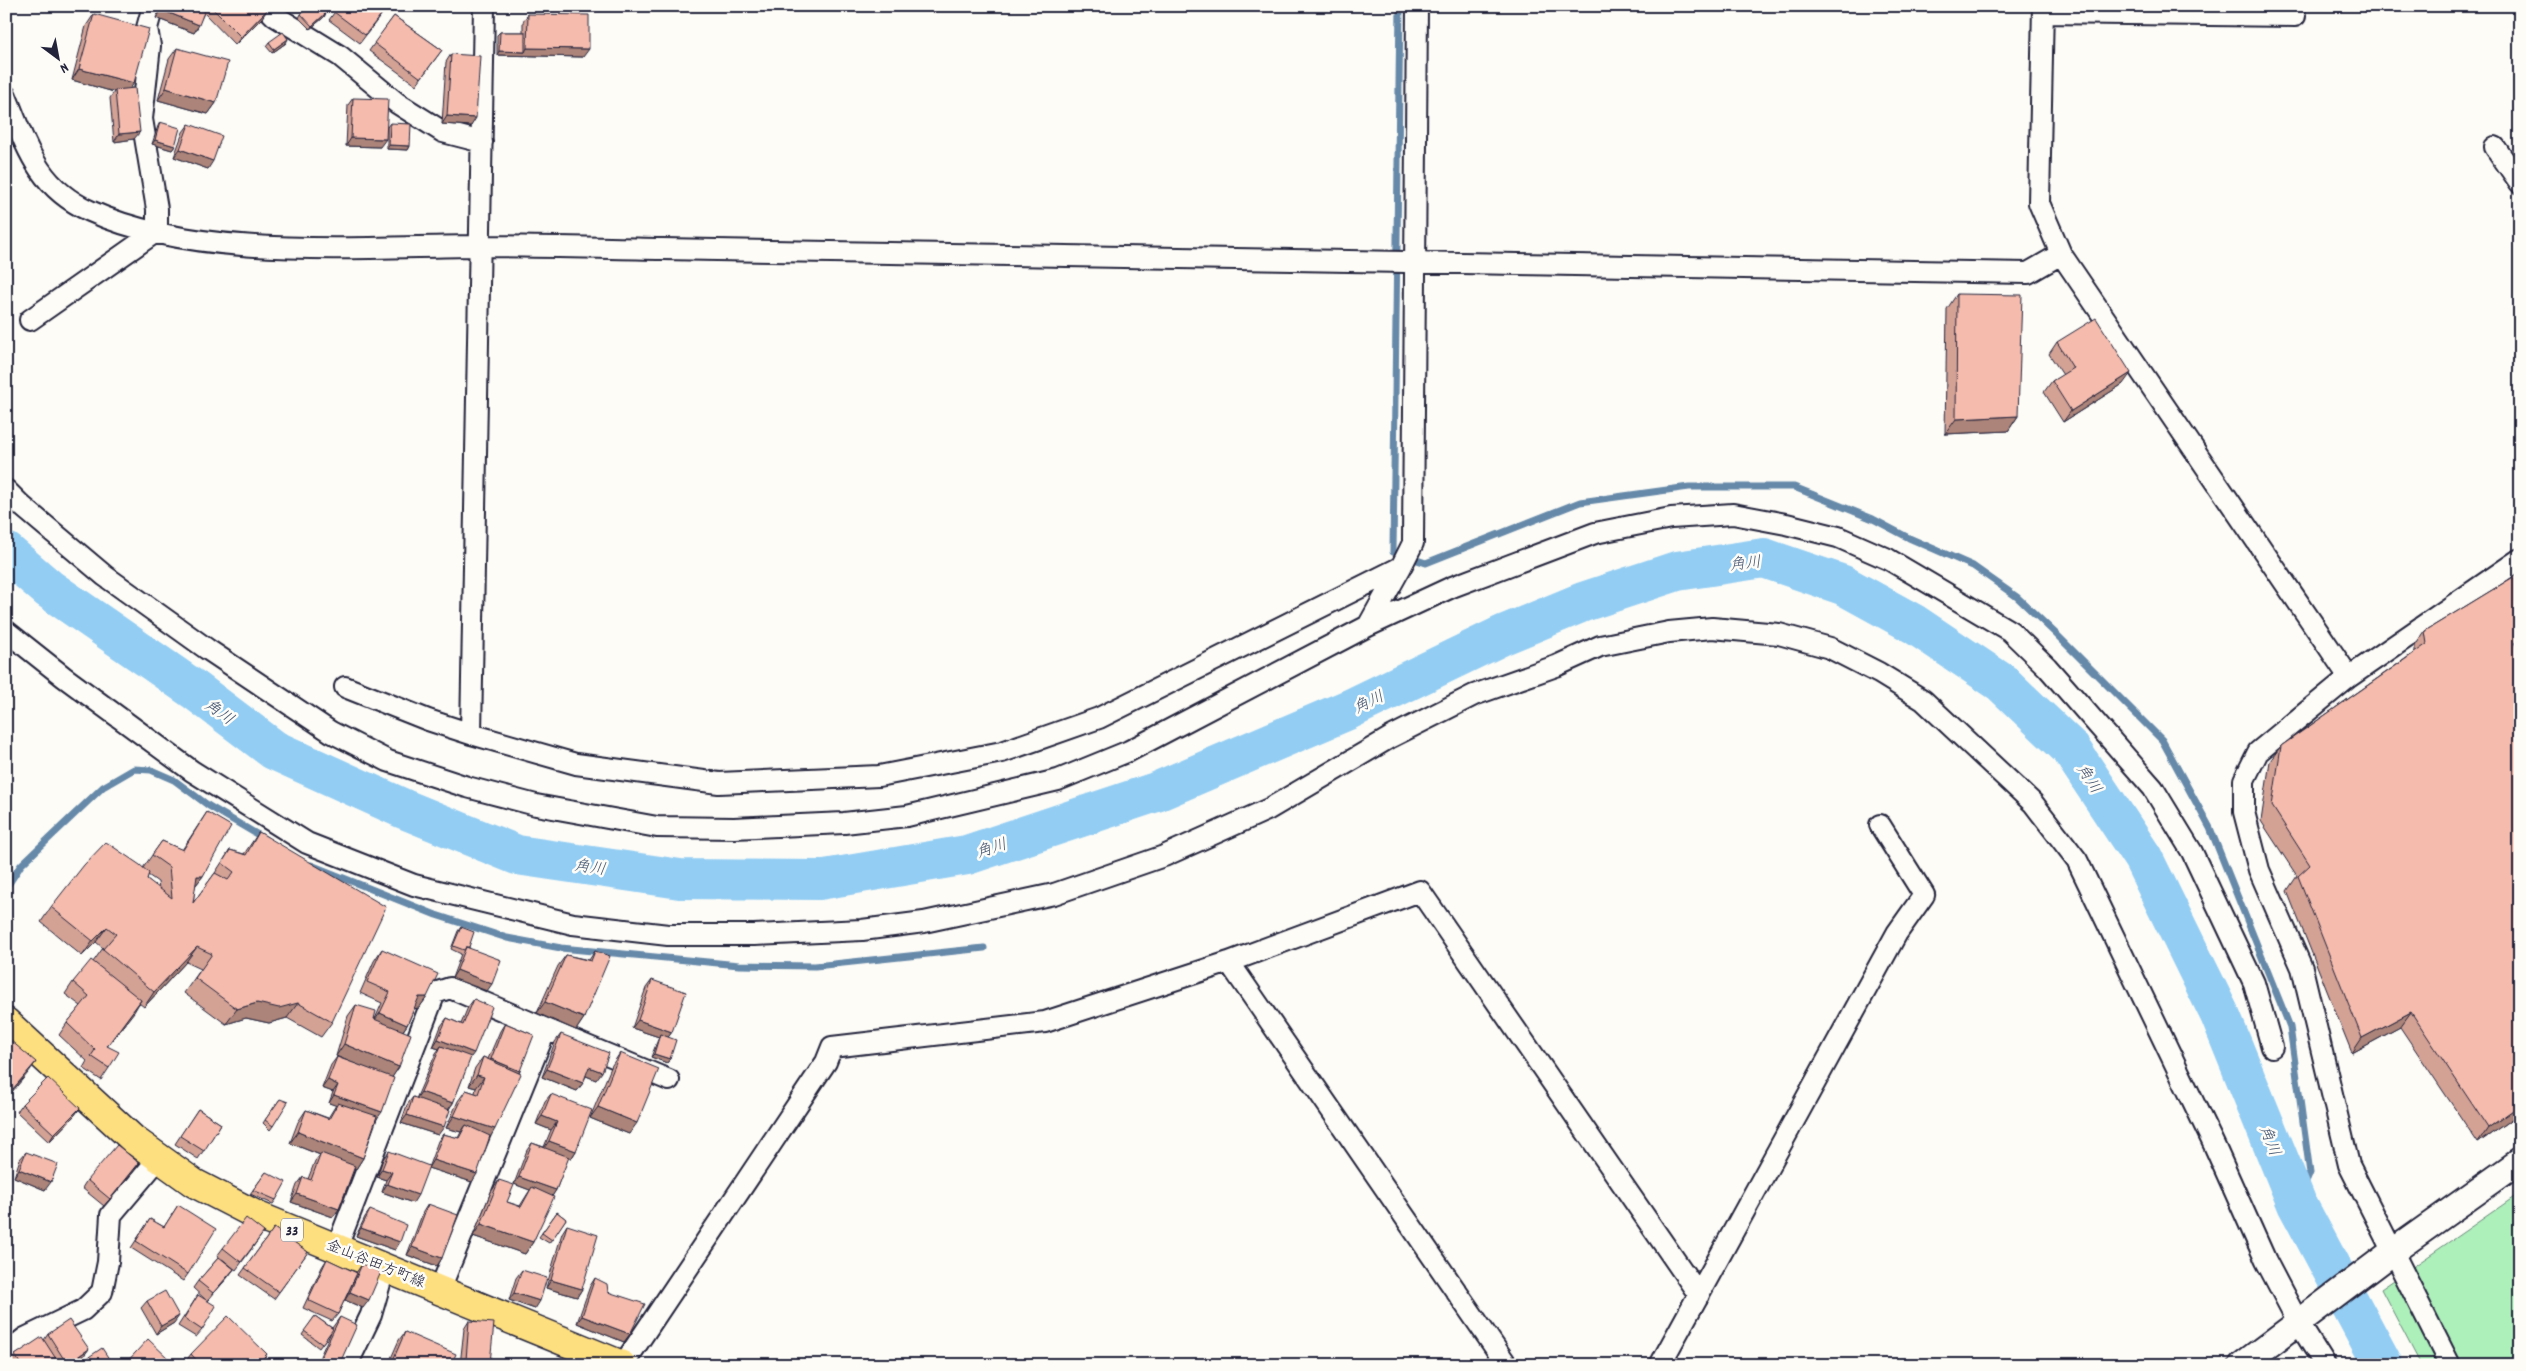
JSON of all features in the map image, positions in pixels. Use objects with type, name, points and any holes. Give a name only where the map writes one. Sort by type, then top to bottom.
[{"type":"main road","name":"金山谷田方町線","points":[[6,1022],[134,1140],[194,1183],[258,1216],[385,1266],[622,1365]]},
{"type":"street","points":[[153,6],[148,28],[150,46],[142,119],[157,209],[157,231]]},
{"type":"street","points":[[265,6],[275,16],[300,33],[340,56],[397,103],[443,132],[482,142]]},
{"type":"street","points":[[471,734],[484,6]]},
{"type":"street","points":[[1368,626],[1413,544],[1417,6]]},
{"type":"street","points":[[2295,16],[2043,10],[2040,203],[2061,254],[2349,677]]},
{"type":"street","points":[[6,96],[34,164],[61,194],[89,211],[157,231],[244,244],[345,248],[480,246],[2028,273],[2061,254]]},
{"type":"street","points":[[2495,147],[2520,183]]},
{"type":"street","points":[[30,320],[157,231]]},
{"type":"street","points":[[6,490],[104,576],[206,649],[331,732],[388,760],[467,787],[536,805],[657,827],[752,827],[844,823],[907,816],[1058,780],[1129,751],[1368,626],[1452,587],[1595,533],[1671,518],[1732,514],[1786,524],[1838,537],[1888,559],[2010,631],[2047,667],[2153,788],[2192,852],[2254,983],[2272,1047]]},
{"type":"street","points":[[2450,1365],[2349,1165],[2302,968],[2259,870],[2244,812],[2244,780],[2258,752],[2349,677],[2520,558]]},
{"type":"street","points":[[345,687],[428,720],[576,764],[719,783],[879,776],[1002,752],[1099,718],[1400,567]]},
{"type":"street","points":[[6,631],[64,677],[192,771],[307,843],[414,885],[573,924],[668,935],[754,935],[862,930],[924,922],[1054,894],[1164,856],[1269,809],[1391,737],[1474,694],[1556,666],[1600,646],[1669,632],[1712,628],[1779,634],[1830,648],[1922,700],[2033,803],[2077,860],[2215,1147],[2266,1261],[2301,1319],[2324,1365]]},
{"type":"street","points":[[1660,1365],[1897,933],[1924,895],[1880,825]]},
{"type":"street","points":[[622,1365],[826,1062],[832,1047],[1045,1022],[1229,962],[1420,891],[1699,1295]]},
{"type":"street","points":[[1229,962],[1507,1365]]},
{"type":"street","points":[[337,1247],[436,993],[450,988],[669,1080]]},
{"type":"street","points":[[440,1289],[546,1028]]},
{"type":"street","points":[[6,1353],[25,1338],[83,1310],[102,1292],[108,1262],[111,1215],[159,1158]]},
{"type":"street","points":[[2242,1365],[2392,1252],[2520,1161]]},
{"type":"street","points":[[347,1365],[370,1315],[385,1266]]},
{"type":"green space","points":[[2520,1193],[2520,1365],[2421,1365],[2381,1289]]},
{"type":"building","points":[[163,6],[206,7],[199,25],[162,10]]},
{"type":"building","points":[[210,6],[263,6],[267,10],[241,37]]},
{"type":"building","points":[[309,6],[320,6],[326,13],[312,26],[301,14]]},
{"type":"building","points":[[339,6],[388,6],[365,35],[334,12]]},
{"type":"building","points":[[94,14],[149,29],[134,83],[79,69]]},
{"type":"building","points":[[528,14],[589,15],[589,49],[527,48]]},
{"type":"building","points":[[394,16],[442,50],[421,78],[374,43]]},
{"type":"building","points":[[283,32],[288,39],[274,49],[269,42]]},
{"type":"building","points":[[500,32],[525,32],[525,52],[499,51]]},
{"type":"building","points":[[177,48],[228,62],[216,103],[166,88]]},
{"type":"building","points":[[451,54],[480,56],[476,118],[447,116]]},
{"type":"building","points":[[135,88],[140,132],[119,134],[115,90]]},
{"type":"building","points":[[353,98],[388,99],[386,139],[351,138]]},
{"type":"building","points":[[160,122],[180,128],[175,146],[155,140]]},
{"type":"building","points":[[390,123],[411,124],[410,146],[389,145]]},
{"type":"building","points":[[189,124],[222,136],[213,161],[180,149]]},
{"type":"building","points":[[1957,294],[2022,295],[2018,416],[1956,419]]},
{"type":"building","points":[[2096,318],[2131,373],[2071,411],[2052,381],[2073,368],[2057,342]]},
{"type":"building","points":[[2520,573],[2520,639],[2514,643],[2520,652],[2520,1105],[2488,1128],[2411,1012],[2362,1038],[2298,876],[2310,865],[2272,806],[2281,746],[2427,644],[2425,631]]},
{"type":"building","points":[[207,812],[231,826],[203,876],[197,876],[193,903],[215,873],[228,880],[234,872],[222,863],[230,850],[246,855],[259,832],[386,907],[332,1022],[298,1003],[279,1008],[257,1003],[237,1009],[195,978],[212,954],[197,947],[154,992],[103,949],[116,934],[107,927],[93,941],[51,907],[84,865],[106,842],[140,865],[149,873],[147,879],[172,898],[169,867],[152,855],[162,841],[183,850]]},
{"type":"building","points":[[461,927],[474,932],[469,947],[466,947],[464,950],[453,946]]},
{"type":"building","points":[[466,947],[501,960],[492,984],[457,970]]},
{"type":"building","points":[[382,949],[438,974],[427,997],[419,997],[407,1025],[380,1013],[390,992],[367,982]]},
{"type":"building","points":[[595,951],[610,956],[584,1018],[545,1002],[566,955],[591,961]]},
{"type":"building","points":[[91,960],[141,1000],[107,1046],[119,1052],[109,1068],[91,1056],[95,1050],[67,1023],[89,996],[73,982]]},
{"type":"building","points":[[652,980],[686,992],[672,1032],[638,1020]]},
{"type":"building","points":[[474,999],[492,1007],[474,1053],[438,1039],[447,1018],[463,1025]]},
{"type":"building","points":[[356,1005],[376,1011],[374,1019],[411,1034],[399,1067],[344,1044]]},
{"type":"building","points":[[505,1023],[534,1035],[520,1071],[491,1059]]},
{"type":"building","points":[[561,1034],[609,1053],[602,1072],[589,1067],[583,1083],[547,1069]]},
{"type":"building","points":[[660,1034],[676,1040],[670,1059],[654,1054]]},
{"type":"building","points":[[10,1040],[36,1062],[6,1097],[6,1044]]},
{"type":"building","points":[[441,1046],[471,1057],[453,1103],[421,1092]]},
{"type":"building","points":[[620,1053],[659,1069],[637,1123],[598,1107]]},
{"type":"building","points":[[337,1057],[394,1078],[382,1112],[334,1095],[338,1085],[328,1080]]},
{"type":"building","points":[[483,1057],[521,1074],[495,1129],[454,1116],[466,1090],[478,1094],[484,1077],[477,1075]]},
{"type":"building","points":[[48,1078],[80,1108],[54,1134],[22,1104]]},
{"type":"building","points":[[551,1094],[592,1110],[576,1151],[549,1141],[557,1122],[542,1116]]},
{"type":"building","points":[[413,1097],[450,1110],[444,1127],[407,1115]]},
{"type":"building","points":[[280,1099],[288,1102],[273,1126],[265,1120]]},
{"type":"building","points":[[338,1103],[377,1116],[363,1158],[298,1132],[306,1110],[329,1119]]},
{"type":"building","points":[[198,1109],[221,1124],[204,1151],[180,1136]]},
{"type":"building","points":[[466,1125],[490,1136],[477,1174],[433,1160],[443,1134],[459,1138]]},
{"type":"building","points":[[532,1143],[569,1157],[556,1190],[519,1177]]},
{"type":"building","points":[[6,1145],[12,1147],[6,1159]]},
{"type":"building","points":[[117,1145],[139,1163],[110,1199],[87,1180]]},
{"type":"building","points":[[389,1151],[429,1166],[418,1195],[387,1184],[392,1172],[382,1169]]},
{"type":"building","points":[[26,1152],[58,1164],[51,1182],[19,1169]]},
{"type":"building","points":[[321,1153],[355,1166],[339,1209],[297,1194],[303,1177],[311,1180]]},
{"type":"building","points":[[266,1172],[286,1182],[276,1200],[253,1190]]},
{"type":"building","points":[[499,1180],[514,1185],[507,1202],[521,1207],[532,1187],[554,1197],[533,1242],[481,1224]]},
{"type":"building","points":[[428,1204],[458,1215],[442,1258],[412,1247]]},
{"type":"building","points":[[178,1205],[216,1229],[188,1274],[136,1241],[150,1219],[164,1227]]},
{"type":"building","points":[[370,1210],[406,1225],[400,1242],[361,1228]]},
{"type":"building","points":[[557,1212],[566,1219],[552,1240],[542,1233]]},
{"type":"building","points":[[246,1218],[264,1232],[241,1262],[223,1248]]},
{"type":"building","points":[[567,1225],[598,1235],[582,1289],[551,1280]]},
{"type":"building","points":[[274,1228],[308,1252],[279,1292],[245,1268]]},
{"type":"building","points":[[219,1257],[234,1269],[213,1293],[198,1281]]},
{"type":"building","points":[[327,1259],[357,1273],[338,1314],[308,1300]]},
{"type":"building","points":[[362,1264],[381,1272],[369,1300],[350,1292]]},
{"type":"building","points":[[522,1270],[547,1278],[540,1301],[514,1293]]},
{"type":"building","points":[[595,1278],[607,1284],[608,1292],[645,1304],[630,1334],[582,1316]]},
{"type":"building","points":[[165,1291],[179,1316],[161,1326],[147,1301]]},
{"type":"building","points":[[198,1295],[216,1306],[202,1330],[184,1318]]},
{"type":"building","points":[[228,1316],[267,1354],[256,1365],[201,1365],[191,1354]]},
{"type":"building","points":[[315,1316],[333,1329],[322,1344],[304,1331]]},
{"type":"building","points":[[340,1317],[357,1325],[339,1365],[332,1365],[320,1359]]},
{"type":"building","points":[[69,1320],[89,1349],[67,1364],[48,1334]]},
{"type":"building","points":[[469,1321],[494,1323],[490,1363],[466,1360]]},
{"type":"building","points":[[405,1332],[456,1354],[451,1365],[391,1365]]},
{"type":"building","points":[[42,1337],[60,1365],[21,1365],[15,1355]]},
{"type":"building","points":[[148,1339],[170,1360],[165,1365],[124,1365]]},
{"type":"building","points":[[102,1348],[113,1365],[77,1365]]},
{"type":"waterway","points":[[1400,6],[1393,552],[1426,563],[1580,502],[1689,487],[1794,487],[1873,519],[1909,538],[1973,566],[2017,597],[2162,740],[2210,828],[2290,1027],[2310,1173],[2297,1204]]},
{"type":"waterway","name":"角川","points":[[6,552],[49,589],[196,691],[274,750],[404,809],[517,855],[680,879],[819,880],[967,855],[1156,792],[1350,709],[1503,635],[1583,602],[1677,571],[1764,558],[1843,585],[1914,624],[2002,683],[2070,748],[2143,858],[2220,1015],[2297,1204],[2383,1365]]},
{"type":"waterway","points":[[6,888],[21,865],[103,787],[134,769],[151,770],[174,780],[209,806],[265,839]]},
{"type":"waterway","points":[[311,865],[436,915],[507,938],[561,948],[739,965],[815,966],[984,948]]}]
